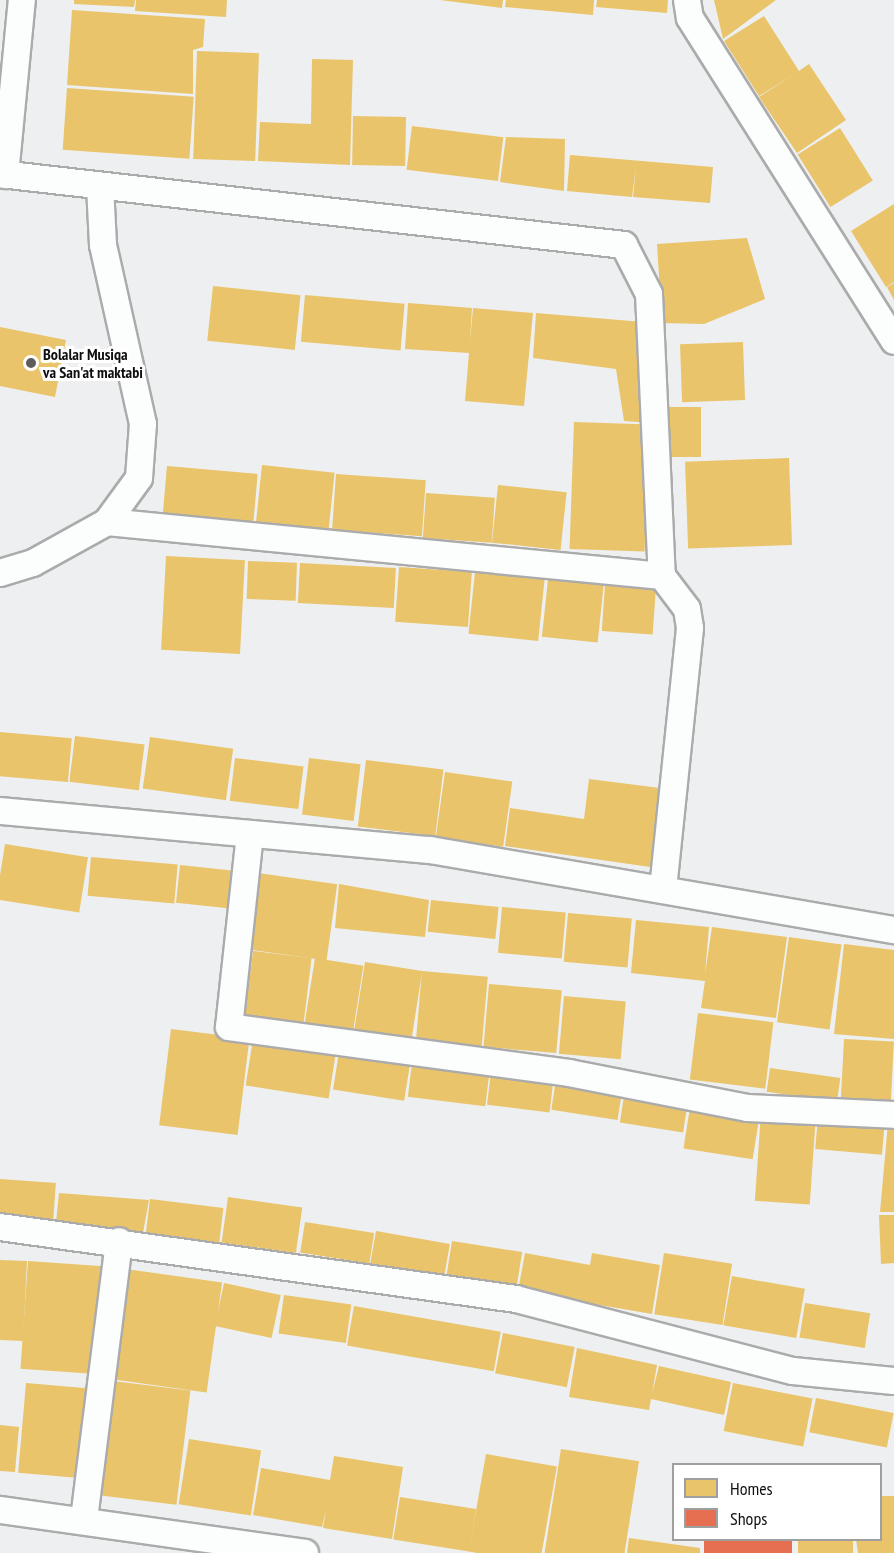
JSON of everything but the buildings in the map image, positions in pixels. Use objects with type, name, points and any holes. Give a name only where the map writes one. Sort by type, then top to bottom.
[{"type":"street","points":[[22,0],[2,175],[624,245],[648,294],[662,576],[687,609],[690,628],[663,890]]},
{"type":"street","points":[[687,0],[690,18],[894,341]]},
{"type":"street","points":[[0,573],[33,563],[107,522],[139,478],[142,424],[103,245],[100,186]]},
{"type":"street","points":[[107,522],[662,576]]},
{"type":"street","points":[[0,811],[430,850],[894,930]]},
{"type":"street","points":[[250,834],[229,1027],[569,1073],[748,1108],[894,1115]]},
{"type":"street","points":[[0,1227],[118,1241],[516,1299],[793,1371],[894,1381]]},
{"type":"street","points":[[84,1519],[118,1241]]},
{"type":"street","points":[[0,1510],[84,1519],[305,1553]]},
{"type":"place","name":"Bolalar Musiqa va San'at maktabi","points":[[31,363]]}]
